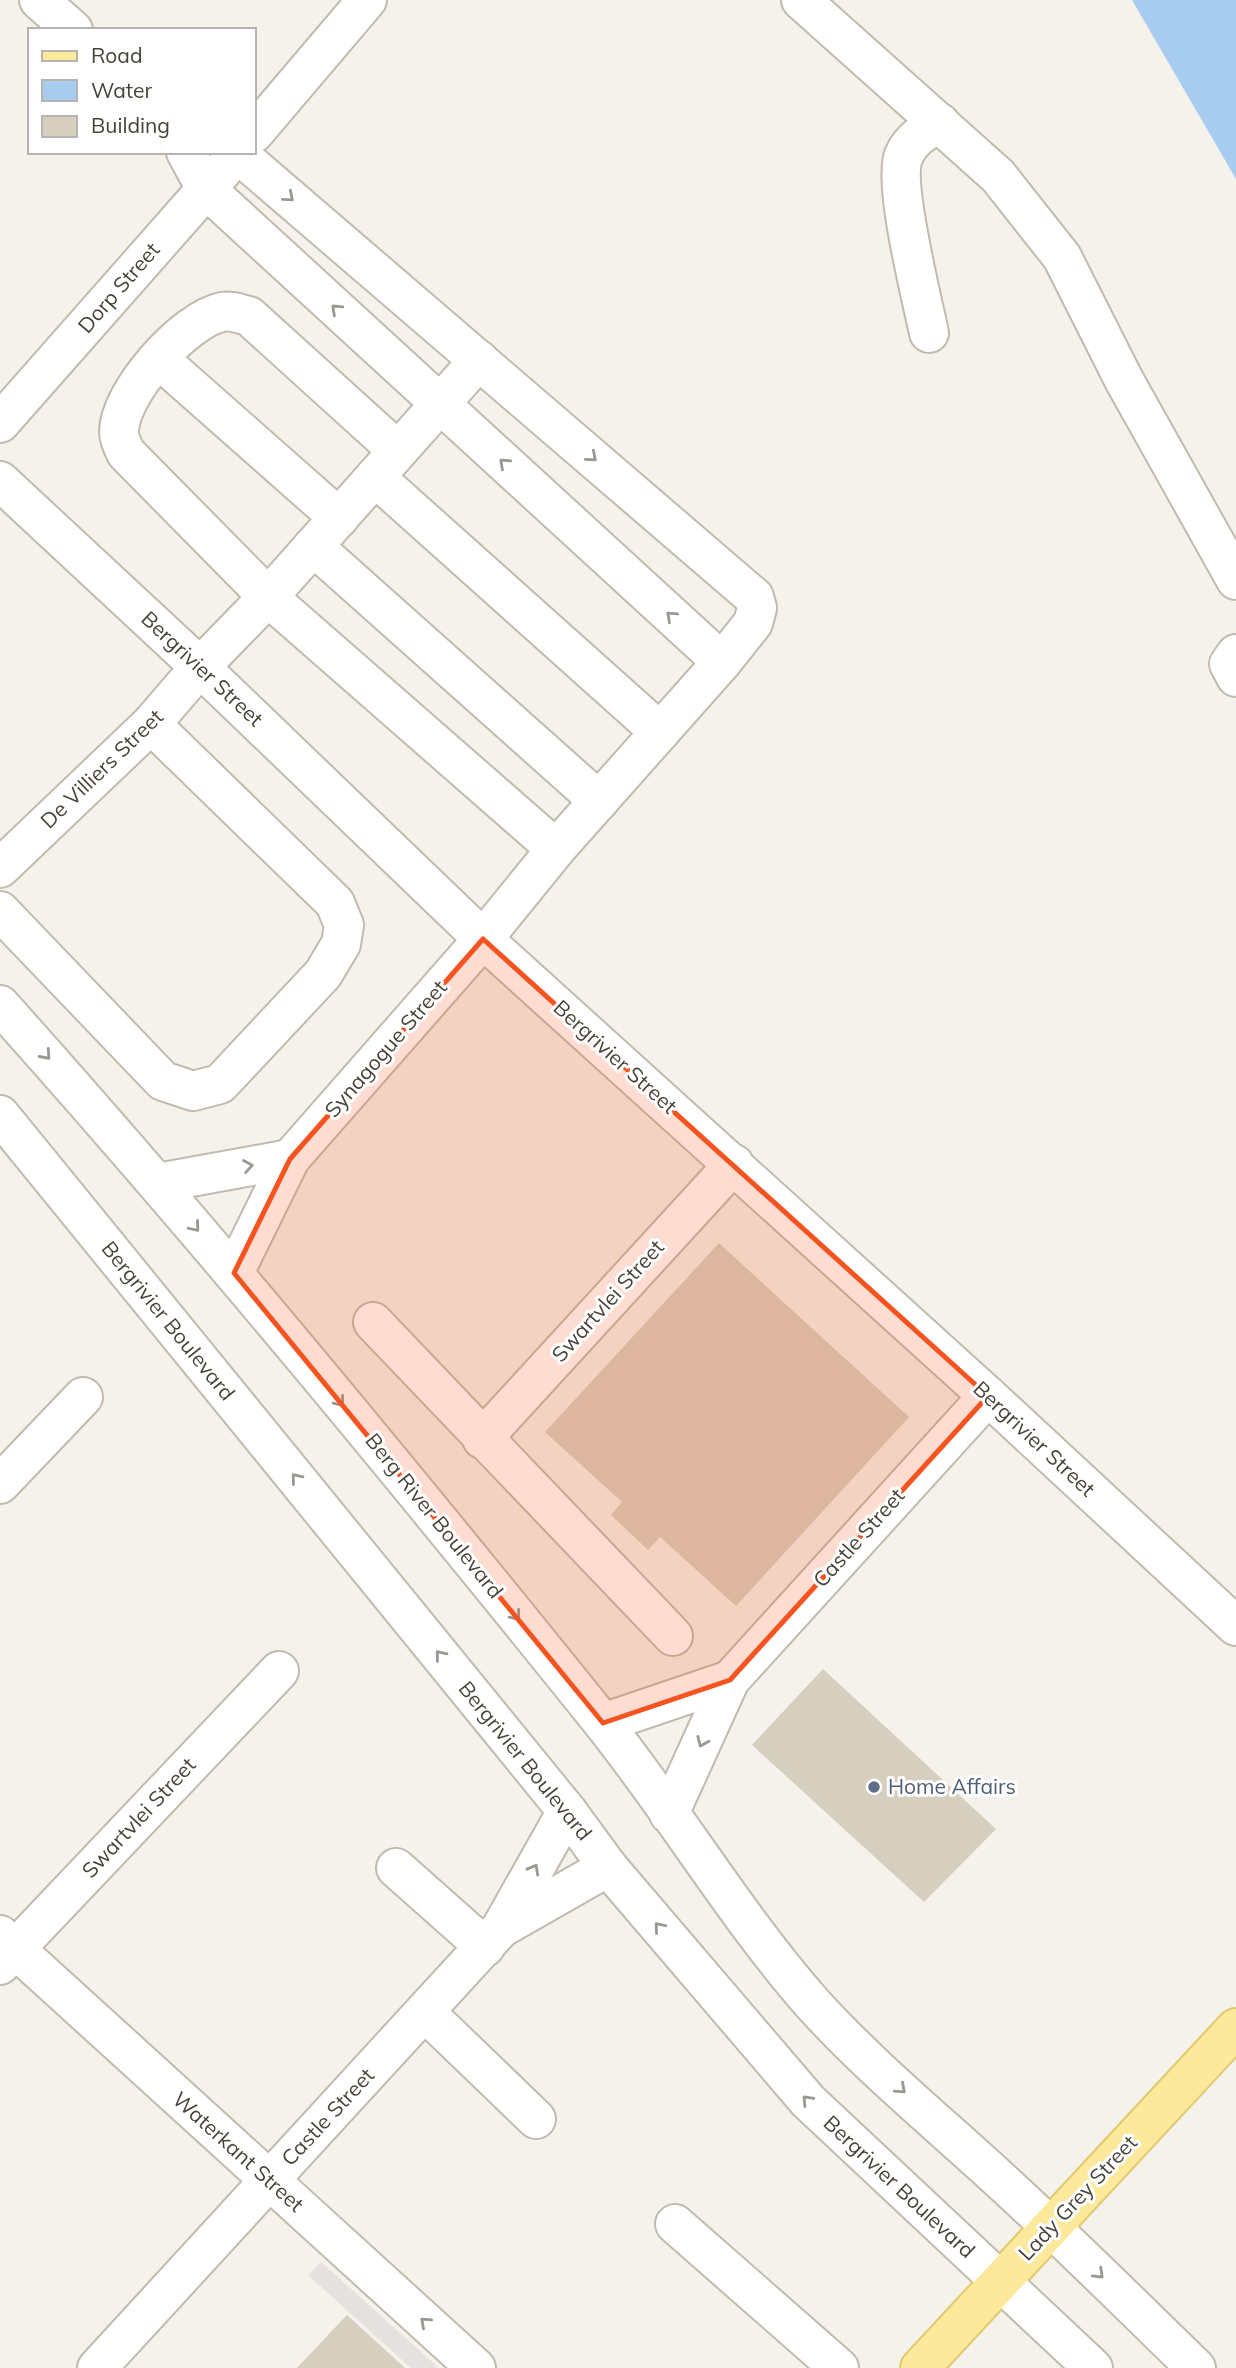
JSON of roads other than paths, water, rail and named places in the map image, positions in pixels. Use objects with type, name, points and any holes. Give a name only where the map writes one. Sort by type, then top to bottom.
[{"type":"main road","name":"Lady Grey Street","points":[[920,2368],[1236,2028]]},
{"type":"street","points":[[39,0],[71,28]]},
{"type":"street","points":[[256,131],[367,0]]},
{"type":"street","points":[[801,0],[998,176],[1062,257],[1124,380],[1236,580]]},
{"type":"street","points":[[929,332],[902,199],[903,156],[918,134],[940,123]]},
{"type":"street","points":[[187,154],[206,189],[722,663]]},
{"type":"street","name":"Dorp Street","points":[[0,423],[235,154]]},
{"type":"street","points":[[239,154],[479,360]]},
{"type":"street","points":[[556,849],[268,597],[126,453],[118,434],[123,411],[136,386],[159,359],[182,334],[207,316],[225,311],[249,316],[387,464],[660,732]]},
{"type":"street","points":[[159,359],[339,518]]},
{"type":"street","name":"De Villiers Street","points":[[0,868],[151,724],[479,360]]},
{"type":"street","name":"Synagogue Street","points":[[234,1273],[290,1158],[483,939],[556,849],[722,663],[753,623],[757,608],[754,597],[479,360]]},
{"type":"street","name":"Bergrivier Street","points":[[0,481],[200,667],[483,939],[734,1164],[1236,1626]]},
{"type":"street","points":[[313,546],[598,801]]},
{"type":"street","points":[[1236,654],[1229,664],[1236,677]]},
{"type":"street","points":[[0,911],[163,1081],[193,1091],[220,1084],[323,974],[341,944],[344,925],[335,903],[151,724]]},
{"type":"street","name":"Berg River Boulevard","points":[[0,1004],[234,1273],[603,1723],[779,1962],[850,2043],[1050,2227]]},
{"type":"street","name":"Bergrivier Boulevard","points":[[0,1115],[567,1811],[608,1867],[808,2101],[1093,2368]]},
{"type":"street","points":[[158,1183],[290,1158]]},
{"type":"street","name":"Swartvlei Street","points":[[482,1439],[734,1164]]},
{"type":"street","points":[[373,1322],[673,1636]]},
{"type":"street","name":"Castle Street","points":[[669,1814],[730,1680],[988,1396]]},
{"type":"street","points":[[0,1484],[83,1397]]},
{"type":"street","name":"Swartvlei Street","points":[[5,1950],[279,1671]]},
{"type":"street","name":"Castle Street","points":[[603,1723],[730,1680]]},
{"type":"street","name":"Castle Street","points":[[97,2368],[493,1938],[567,1811]]},
{"type":"street","name":"Castle Street","points":[[493,1938],[608,1867]]},
{"type":"street","points":[[396,1868],[493,1938]]},
{"type":"street","name":"Waterkant Street","points":[[5,1950],[268,2180],[476,2368]]},
{"type":"street","points":[[426,2013],[536,2119]]},
{"type":"street","points":[[675,2224],[839,2368]]},
{"type":"street","points":[[1050,2227],[1196,2368]]},
{"type":"water","points":[[1132,0],[1236,0],[1236,179]]},
{"type":"place","name":"Home Affairs","points":[[874,1787]]}]
